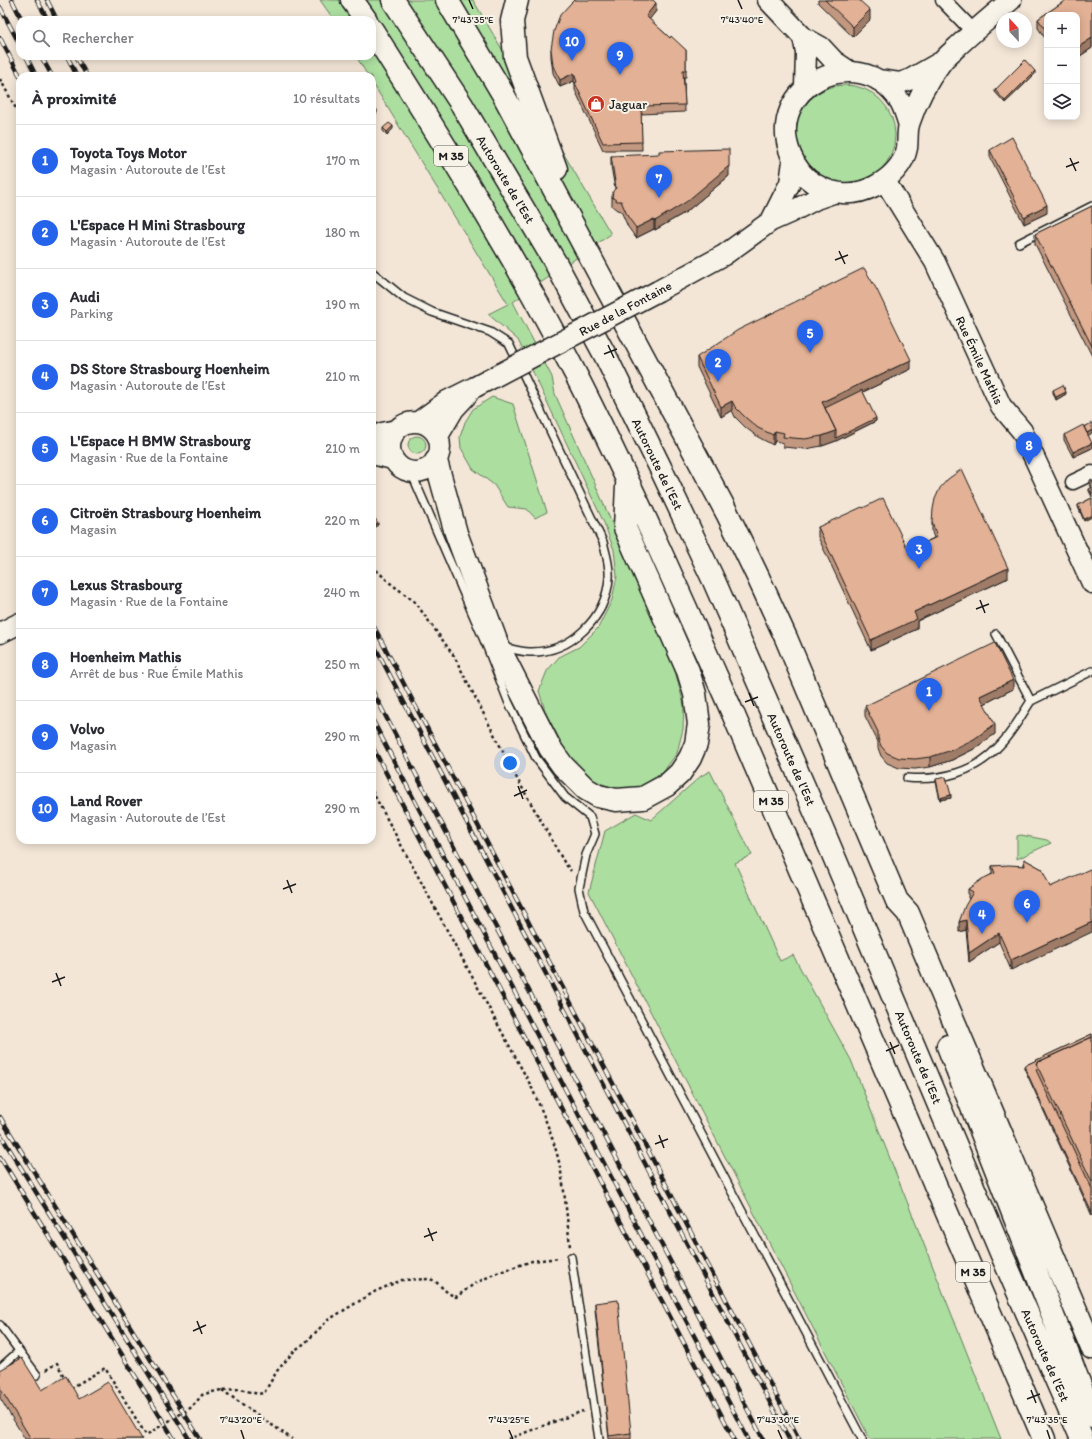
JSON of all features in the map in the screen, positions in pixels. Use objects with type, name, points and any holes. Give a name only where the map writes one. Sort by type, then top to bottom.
[{"type":"highway","points":[[352,0],[363,16]]},
{"type":"highway","name":"Autoroute de l’Est","points":[[393,0],[462,105],[555,262],[605,354],[660,467],[714,581],[813,807],[999,1248],[1082,1439]]},
{"type":"highway","points":[[447,0],[503,94],[727,513],[758,577],[897,901],[899,916],[928,995],[1092,1416]]},
{"type":"highway","points":[[517,0],[512,21],[515,57],[584,245]]},
{"type":"highway","name":"M 35","points":[[376,36],[486,213],[574,372],[682,597],[737,723],[1038,1433]]},
{"type":"highway","points":[[436,461],[456,533],[492,646],[550,748],[563,766],[586,789],[598,796],[616,800],[643,798],[667,785],[680,774],[690,758],[696,744],[698,724],[697,706],[688,671],[625,528],[627,482]]},
{"type":"highway","points":[[897,901],[908,913],[1092,1348]]},
{"type":"street","points":[[768,0],[804,36],[821,47],[834,61],[849,71]]},
{"type":"street","points":[[943,0],[973,32]]},
{"type":"street","name":"Rue de la Fontaine","points":[[877,80],[900,83],[911,79],[942,61],[1011,0]]},
{"type":"street","points":[[804,36],[806,52],[805,87]]},
{"type":"street","name":"Rue de la Fontaine","points":[[908,125],[929,81],[942,61]]},
{"type":"street","name":"Rue de la Fontaine","points":[[849,71],[871,76],[877,80],[892,90],[901,101],[908,125],[907,149],[899,165],[885,181],[865,192],[845,194],[825,190],[808,180],[795,166],[787,145],[786,126],[791,107],[805,87],[826,75],[849,71]]},
{"type":"street","name":"Rue de la Fontaine","points":[[771,221],[790,183],[793,161]]},
{"type":"street","name":"Rue Émile Mathis","points":[[885,181],[935,262],[1001,406],[1022,431],[1092,583]]},
{"type":"street","name":"Rue de la Fontaine","points":[[376,437],[382,433],[397,430],[410,423],[418,422],[447,401],[724,255],[771,221],[789,214],[816,199],[836,192]]},
{"type":"street","name":"Rue de la Fontaine","points":[[436,461],[440,448],[438,436],[454,409],[475,387]]},
{"type":"street","points":[[418,422],[433,429],[438,436]]},
{"type":"street","points":[[397,430],[390,444],[391,452],[393,459],[404,470],[411,472],[425,470],[436,461]]},
{"type":"street","points":[[376,455],[393,459]]},
{"type":"street","points":[[1073,482],[1092,473]]},
{"type":"street","points":[[0,634],[16,625]]},
{"type":"lane","points":[[1019,243],[1092,206]]},
{"type":"lane","points":[[376,275],[404,298],[425,309],[490,332],[509,344],[603,542],[609,567],[609,579],[604,602],[595,619],[582,633],[565,644],[548,651],[529,652],[492,646]]},
{"type":"lane","points":[[411,472],[492,646],[508,701],[536,758],[565,797],[590,817],[595,834],[586,855],[579,888],[584,911],[862,1439]]},
{"type":"lane","points":[[996,634],[1031,701]]},
{"type":"lane","points":[[907,778],[920,779],[941,777],[975,765],[999,746],[1031,701],[1092,671]]},
{"type":"lane","points":[[571,1257],[593,1408],[599,1439]]},
{"type":"lane","points":[[0,1325],[37,1375]]},
{"type":"lane","points":[[0,1368],[19,1351]]},
{"type":"path","points":[[0,79],[16,109]]},
{"type":"path","points":[[376,570],[390,583],[415,602],[454,656],[515,775],[556,849],[580,882]]},
{"type":"path","points":[[37,1375],[57,1363],[70,1388],[105,1368],[146,1435],[192,1407],[202,1395],[221,1390],[240,1388],[258,1394],[264,1393],[282,1364],[328,1320],[371,1293],[393,1283],[408,1280],[430,1279],[435,1281],[456,1298],[474,1284],[487,1277],[520,1265],[546,1259],[571,1257],[564,1190],[559,1160],[545,1119],[531,1086],[376,799]]},
{"type":"path","points":[[221,1390],[292,1439]]},
{"type":"path","points":[[508,1439],[593,1408]]},
{"type":"green space","points":[[320,0],[473,0],[611,234],[513,302],[552,377],[555,394],[675,671],[684,705],[683,729],[677,753],[664,771],[641,787],[616,789],[586,778],[566,751],[547,716],[539,691],[547,671],[559,657],[579,647],[598,628],[612,600],[617,576],[614,550],[604,523],[518,340],[488,314],[508,304],[376,89],[376,72],[366,72],[358,60],[376,60],[376,16],[331,16]]},
{"type":"green space","points":[[845,85],[864,89],[881,99],[891,116],[895,135],[891,154],[881,171],[864,181],[845,185],[826,181],[809,171],[799,154],[795,135],[799,116],[809,99],[826,89]]},
{"type":"green space","points":[[492,397],[513,404],[547,512],[535,518],[527,509],[508,507],[494,485],[473,469],[461,448],[460,437],[465,422],[473,409]]},
{"type":"green space","points":[[417,436],[423,439],[426,445],[423,451],[417,454],[411,451],[408,445],[411,439]]},
{"type":"green space","points":[[710,771],[752,855],[735,863],[780,961],[793,955],[851,1060],[1001,1439],[870,1439],[589,892],[605,831],[636,813],[651,820],[701,776]]},
{"type":"green space","points":[[1021,835],[1047,840],[1051,843],[1017,859],[1017,836]]},
{"type":"building","points":[[574,0],[653,0],[656,3],[646,16],[670,38],[671,36],[686,50],[686,70],[683,70],[685,105],[641,106],[642,142],[603,143],[575,83],[577,82],[574,73],[560,80],[553,66],[551,49],[554,31],[560,15]]},
{"type":"building","points":[[825,0],[859,0],[870,10],[853,27]]},
{"type":"building","points":[[1066,0],[1092,0],[1092,38],[1080,46],[1080,12],[1048,12]]},
{"type":"building","points":[[1044,15],[1044,28],[1038,19]]},
{"type":"building","points":[[1025,60],[1035,71],[1005,101],[995,90]]},
{"type":"building","points":[[389,123],[393,126],[387,132],[383,128]]},
{"type":"building","points":[[1012,137],[1047,205],[1024,217],[990,150]]},
{"type":"building","points":[[729,149],[729,166],[686,202],[655,221],[654,219],[636,228],[628,217],[621,201],[617,201],[612,197],[613,191],[616,188],[611,156],[659,154],[659,151]]},
{"type":"building","points":[[1092,206],[1092,346],[1035,234]]},
{"type":"building","points":[[864,268],[877,290],[911,360],[822,402],[836,431],[822,436],[805,439],[783,437],[784,433],[775,431],[773,435],[758,428],[735,407],[732,401],[721,407],[697,357],[738,330]]},
{"type":"building","points":[[1063,385],[1066,392],[1056,397],[1053,390]]},
{"type":"building","points":[[862,390],[876,418],[836,438],[836,431],[825,408]]},
{"type":"building","points":[[1092,423],[1092,430],[1087,433],[1084,427]]},
{"type":"building","points":[[1083,425],[1092,443],[1073,452],[1064,435]]},
{"type":"building","points":[[962,469],[1008,568],[914,612],[917,619],[871,640],[818,527],[883,498],[908,550],[937,537],[932,522],[935,499],[940,488],[948,479]]},
{"type":"building","points":[[1092,487],[1092,494],[1089,489]]},
{"type":"building","points":[[1092,498],[1092,515],[1084,519],[1078,505]]},
{"type":"building","points":[[995,643],[1013,680],[980,696],[995,724],[974,739],[952,750],[930,757],[915,759],[899,758],[887,753],[881,746],[878,738],[878,732],[865,706]]},
{"type":"building","points":[[946,777],[951,795],[940,798],[936,779]]},
{"type":"building","points":[[1024,859],[1042,869],[1050,887],[1090,869],[1092,874],[1092,922],[1011,960],[999,933],[969,953],[966,920],[959,922],[965,906],[973,892],[968,889],[982,879],[995,873],[992,866],[1025,866]]},
{"type":"building","points":[[1092,1034],[1092,1037],[1036,1063],[1039,1069],[1036,1070],[1092,1189],[1092,1213],[1024,1066]]},
{"type":"building","points":[[1092,1037],[1092,1182],[1036,1063]]},
{"type":"building","points":[[618,1300],[631,1433],[609,1436],[595,1303]]},
{"type":"building","points":[[22,1358],[42,1390],[66,1376],[79,1399],[108,1382],[142,1439],[31,1439],[0,1388],[0,1370]]},
{"type":"railway","points":[[12,0],[20,16]]},
{"type":"railway","points":[[37,0],[46,16]]},
{"type":"railway","points":[[47,0],[55,16]]},
{"type":"railway","points":[[0,7],[16,37]]},
{"type":"railway","points":[[0,38],[18,72]]},
{"type":"railway","points":[[28,60],[34,72]]},
{"type":"railway","points":[[43,60],[50,72]]},
{"type":"railway","points":[[69,60],[75,72]]},
{"type":"railway","points":[[78,60],[85,72]]},
{"type":"railway","points":[[376,631],[799,1439]]},
{"type":"railway","points":[[376,649],[789,1439]]},
{"type":"railway","points":[[376,698],[763,1439]]},
{"type":"railway","points":[[376,727],[748,1439]]},
{"type":"railway","points":[[376,754],[734,1439]]},
{"type":"railway","points":[[0,1117],[200,1439]]},
{"type":"railway","points":[[0,1134],[189,1439]]},
{"type":"railway","points":[[0,1157],[174,1439]]},
{"type":"place","name":"Land Rover","points":[[572,61]]},
{"type":"place","name":"Volvo","points":[[620,75]]},
{"type":"place","name":"Jaguar","points":[[596,104]]},
{"type":"place","name":"Lexus Strasbourg","points":[[659,198]]},
{"type":"place","name":"L'Espace H BMW Strasbourg","points":[[810,353]]},
{"type":"place","name":"L'Espace H Mini Strasbourg","points":[[718,382]]},
{"type":"place","name":"Hoenheim Mathis","points":[[1029,465]]},
{"type":"place","name":"Audi","points":[[919,569]]},
{"type":"place","name":"Toyota Toys Motor","points":[[929,711]]},
{"type":"place","name":"Citroën Strasbourg Hoenheim","points":[[1027,923]]},
{"type":"place","name":"DS Store Strasbourg Hoenheim","points":[[982,934]]}]
